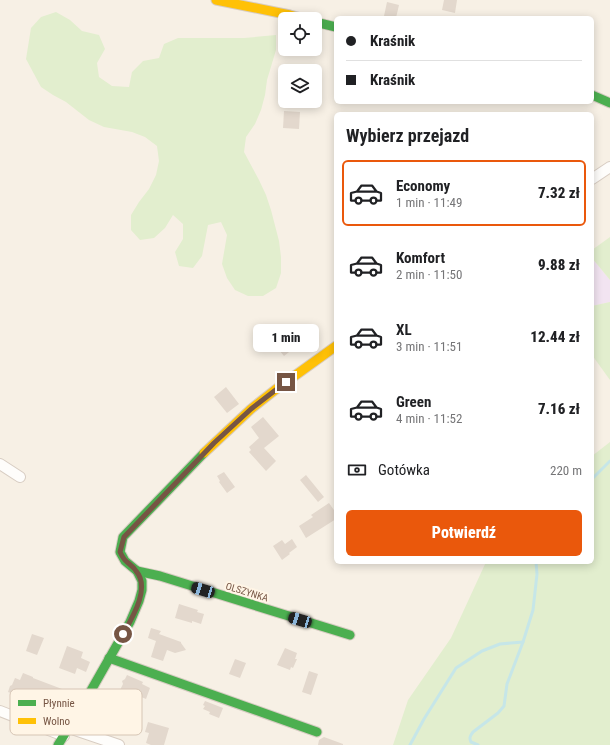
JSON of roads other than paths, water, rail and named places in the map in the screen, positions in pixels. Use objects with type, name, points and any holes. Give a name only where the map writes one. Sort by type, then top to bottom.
[{"type":"street","points":[[216,0],[278,13]]},
{"type":"street","points":[[322,24],[334,27]]},
{"type":"street","points":[[594,96],[610,103]]},
{"type":"street","points":[[594,177],[610,167]]},
{"type":"street","points":[[92,689],[130,622],[142,590],[142,580],[137,571],[126,561],[120,552],[124,537],[214,443],[251,409],[274,390],[334,347]]},
{"type":"street","points":[[0,464],[20,477]]},
{"type":"street","name":"OLSZYNKA","points":[[137,571],[160,576],[350,635]]},
{"type":"street","points":[[109,658],[317,732]]},
{"type":"street","points":[[0,711],[10,714]]},
{"type":"street","points":[[58,745],[64,735]]},
{"type":"street","points":[[78,735],[119,745]]},
{"type":"waterway","points":[[594,477],[610,461]]},
{"type":"waterway","points":[[478,745],[471,742],[470,738],[472,733],[498,713],[504,706],[507,684],[533,610],[537,574],[536,564]]},
{"type":"waterway","points":[[410,745],[424,719],[456,668],[482,651],[500,644],[523,642]]}]
